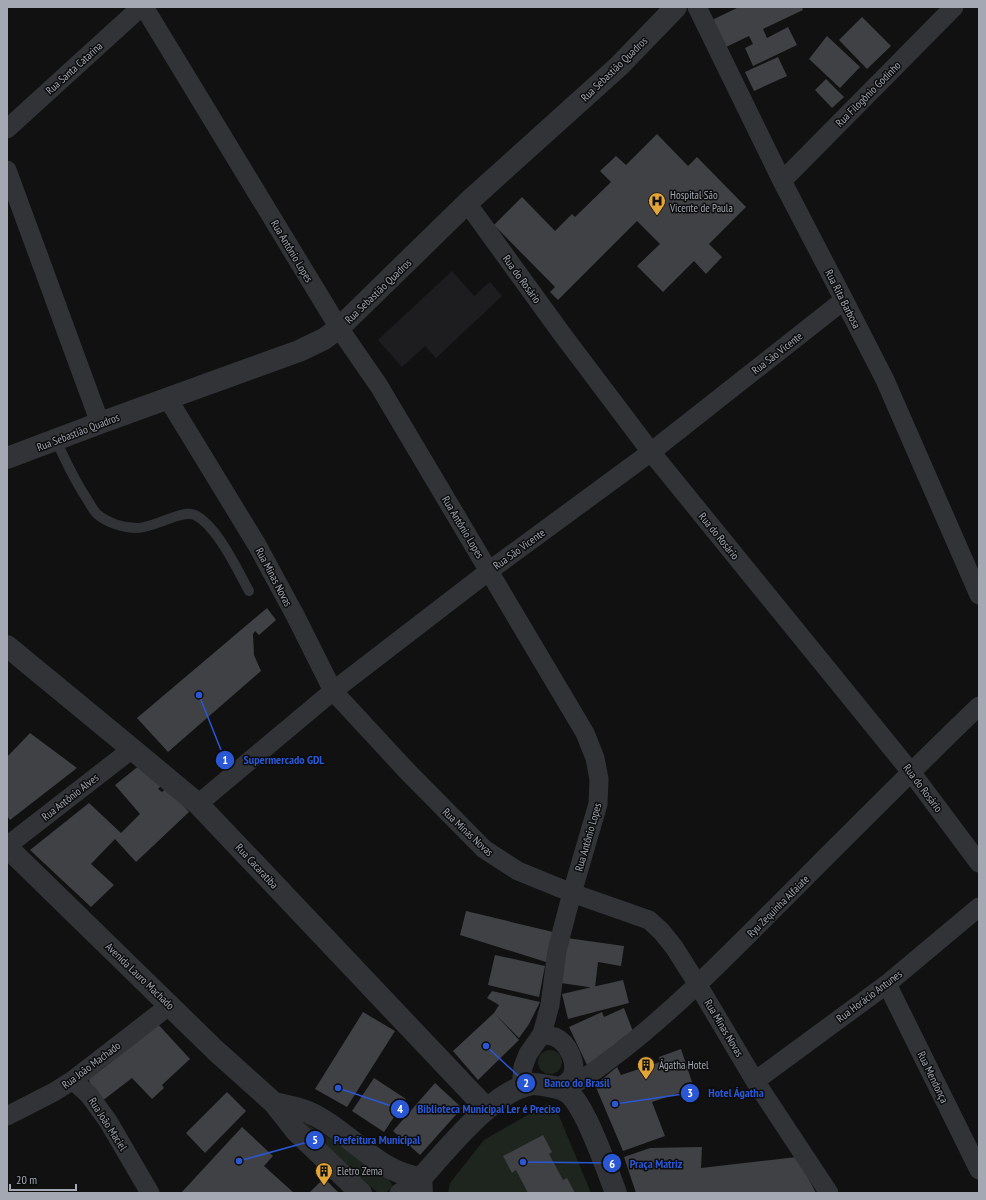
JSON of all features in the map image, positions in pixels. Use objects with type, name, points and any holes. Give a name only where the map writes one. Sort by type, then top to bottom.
[{"type":"street","name":"Rua Santa Catarina","points":[[7,129],[141,7]]},
{"type":"street","name":"Rua Antônio Lopes","points":[[144,7],[339,328],[379,386],[585,733],[595,758],[599,779],[598,804],[572,893],[558,952],[550,1005],[542,1034],[528,1054],[523,1067],[521,1088]]},
{"type":"street","name":"Rua Sebastião Quadros","points":[[7,458],[299,351],[324,339],[339,328],[467,203],[619,66],[676,7]]},
{"type":"street","name":"Rua Rita Barbosa","points":[[698,7],[782,181],[885,380],[979,595]]},
{"type":"street","name":"Rua Filogônio Godinho","points":[[782,181],[954,7]]},
{"type":"street","points":[[7,170],[100,423]]},
{"type":"street","name":"Rua do Rosário","points":[[467,203],[562,334],[651,452],[911,772],[979,863]]},
{"type":"street","name":"Rua São Vicente","points":[[198,804],[333,691],[489,571],[651,452],[844,300]]},
{"type":"street","name":"Rua Minas Novas","points":[[168,399],[257,545],[296,617],[333,691],[407,771],[484,849],[518,871],[572,893],[649,920],[661,931],[674,947],[756,1081],[829,1193]]},
{"type":"street","name":"Rua Cacaratiba","points":[[7,646],[198,804],[486,1108]]},
{"type":"street","name":"Ryu Zequinha Alfaiate","points":[[561,1089],[578,1083],[590,1074],[646,1031],[698,985],[979,706]]},
{"type":"street","name":"Rua Antônio Alves","points":[[7,847],[132,749]]},
{"type":"street","name":"Avenida Lauro Machado","points":[[7,847],[215,1050],[274,1103],[296,1131],[361,1193]]},
{"type":"street","name":"Rua Horácio Antunes","points":[[756,1081],[887,984],[979,907]]},
{"type":"street","name":"Rua Mendonça","points":[[887,984],[979,1170]]},
{"type":"street","name":"Rua João Machado","points":[[10,1109],[54,1092],[73,1080],[170,1005]]},
{"type":"street","points":[[542,1034],[554,1037],[564,1044],[569,1051],[573,1069],[571,1078],[561,1089]]},
{"type":"street","name":"Rua João Maciel","points":[[73,1080],[89,1095],[108,1121],[150,1193]]},
{"type":"street","points":[[400,1193],[421,1185],[486,1108],[504,1096],[534,1084],[561,1089],[570,1094],[580,1108],[597,1142],[616,1193]]},
{"type":"street","points":[[274,1103],[294,1107],[318,1117],[387,1167],[408,1176],[421,1185]]},
{"type":"lane","points":[[56,440],[83,493],[96,513],[103,519],[113,523],[137,528],[149,526],[179,515],[188,513],[194,515],[208,526],[224,546],[249,591]]},
{"type":"shaded area","points":[[452,271],[474,296],[490,282],[502,296],[436,358],[425,346],[402,367],[378,340]]},
{"type":"shaded area","points":[[550,1050],[558,1054],[562,1062],[558,1070],[550,1074],[542,1070],[538,1062],[542,1054]]},
{"type":"shaded area","points":[[549,1104],[557,1111],[591,1193],[448,1193],[450,1183],[484,1140]]},
{"type":"shaded area","points":[[305,1123],[354,1153],[390,1181],[393,1186],[386,1193],[378,1193],[314,1136],[304,1124]]},
{"type":"building","points":[[739,7],[802,7],[803,10],[763,29],[767,38],[788,27],[797,45],[753,66],[745,48],[753,44],[749,36],[726,47],[712,20]]},
{"type":"building","points":[[862,17],[891,46],[867,69],[839,40]]},
{"type":"building","points":[[827,36],[860,67],[840,88],[809,59]]},
{"type":"building","points":[[778,57],[787,76],[754,91],[745,72]]},
{"type":"building","points":[[826,79],[844,97],[832,108],[815,90]]},
{"type":"building","name":"Hospital São Vicente de Paula","points":[[657,134],[688,166],[697,157],[746,207],[709,244],[722,257],[706,274],[694,261],[663,292],[637,266],[660,244],[637,221],[558,300],[550,292],[555,287],[494,225],[522,197],[555,231],[572,214],[575,217],[611,182],[600,171],[616,156],[626,165]]},
{"type":"building","points":[[267,608],[276,620],[259,635],[255,631],[253,634],[254,655],[261,671],[168,752],[137,718]]},
{"type":"building","points":[[30,733],[77,768],[10,820],[7,816],[7,757]]},
{"type":"building","points":[[140,765],[161,786],[158,789],[162,792],[167,788],[189,812],[136,862],[115,839],[91,864],[114,885],[91,907],[30,850],[89,803],[121,833],[140,814],[115,785]]},
{"type":"building","points":[[466,911],[553,932],[546,962],[460,935]]},
{"type":"building","points":[[567,938],[624,946],[621,966],[598,962],[595,988],[561,983]]},
{"type":"building","points":[[495,955],[545,966],[539,997],[488,985]]},
{"type":"building","points":[[623,980],[629,1003],[568,1019],[562,994]]},
{"type":"building","points":[[492,991],[540,1002],[529,1024],[519,1038],[494,1013],[499,1005],[487,998]]},
{"type":"building","points":[[624,1008],[634,1034],[587,1065],[569,1027],[602,1012],[604,1017]]},
{"type":"building","points":[[363,1012],[395,1031],[347,1107],[315,1089]]},
{"type":"building","points":[[494,1013],[519,1040],[478,1080],[453,1051]]},
{"type":"building","points":[[156,1022],[190,1059],[162,1085],[164,1088],[152,1099],[132,1078],[102,1101],[91,1086],[88,1077]]},
{"type":"building","name":"Ágatha Hotel","points":[[681,1049],[694,1088],[652,1102],[665,1136],[623,1151],[595,1085],[617,1067],[621,1075],[660,1062],[659,1057]]},
{"type":"building","points":[[374,1078],[406,1099],[384,1132],[352,1111]]},
{"type":"building","points":[[435,1083],[462,1108],[420,1155],[393,1131]]},
{"type":"building","points":[[227,1092],[246,1111],[205,1153],[186,1133]]},
{"type":"building","points":[[242,1127],[273,1156],[264,1166],[294,1193],[181,1193]]},
{"type":"building","points":[[543,1135],[552,1152],[549,1154],[563,1180],[567,1178],[575,1193],[528,1193],[516,1170],[512,1173],[503,1156]]},
{"type":"building","points":[[702,1147],[701,1168],[797,1157],[816,1193],[636,1193],[624,1157],[650,1148]]},
{"type":"building","name":"Eletro Zema","points":[[324,1178],[339,1193],[309,1193]]},
{"type":"place","name":"Hospital São Vicente de Paula","points":[[657,216]]},
{"type":"place","name":"Supermercado GDL","points":[[199,695]]},
{"type":"place","name":"Banco do Brasil","points":[[486,1046]]},
{"type":"place","name":"Ágatha Hotel","points":[[646,1080]]},
{"type":"place","name":"Biblioteca Municipal Ler é Preciso","points":[[338,1088]]},
{"type":"place","name":"Hotel Ágatha","points":[[615,1104]]},
{"type":"place","name":"Prefeitura Municipal","points":[[239,1161]]},
{"type":"place","name":"Praça Matriz","points":[[523,1162]]},
{"type":"place","name":"Eletro Zema","points":[[324,1186]]}]
